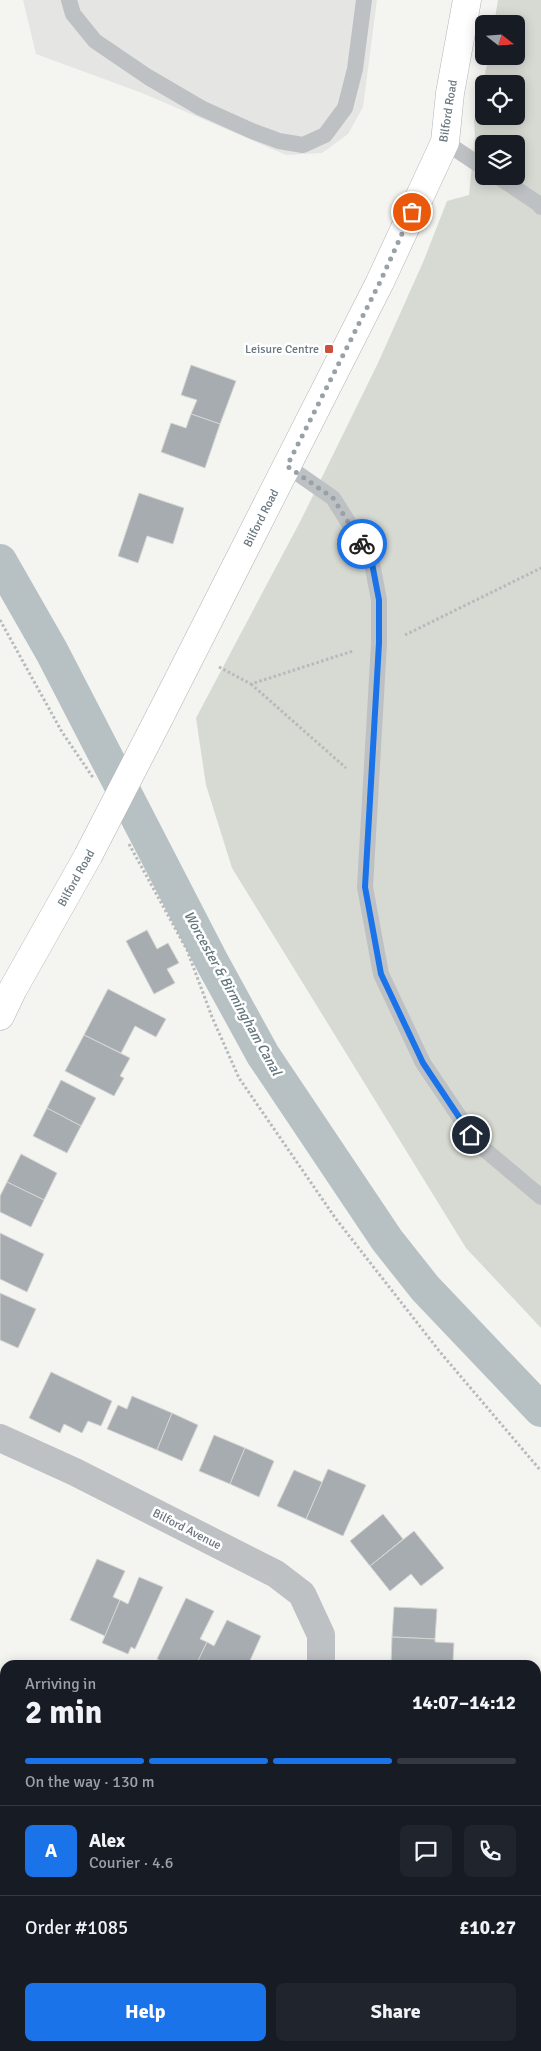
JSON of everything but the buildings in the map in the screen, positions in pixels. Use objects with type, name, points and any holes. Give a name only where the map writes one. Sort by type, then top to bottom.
[{"type":"main road","name":"Bilford Road","points":[[0,1016],[7,985],[88,856],[380,282],[445,142],[450,93],[467,0]]},
{"type":"street","name":"Bilford Avenue","points":[[0,1438],[75,1472],[276,1574],[302,1594],[322,1635],[321,1660]]},
{"type":"lane","points":[[69,0],[73,14],[95,41],[148,78],[201,108],[252,131],[279,141],[303,145],[324,135],[344,108],[356,69],[364,0]]},
{"type":"lane","points":[[445,142],[475,162]]},
{"type":"lane","points":[[510,185],[541,207]]},
{"type":"lane","points":[[287,466],[333,498],[371,558],[379,600],[365,887],[381,974],[423,1063],[476,1143],[541,1197]]},
{"type":"path","points":[[0,620],[62,732],[96,782]]},
{"type":"path","points":[[251,684],[370,790]]},
{"type":"path","points":[[128,840],[187,950],[212,1017],[239,1078],[336,1219],[440,1352],[541,1471]]},
{"type":"shaded area","points":[[23,0],[377,0],[363,107],[348,134],[322,153],[286,155],[142,93],[36,54]]},
{"type":"shaded area","points":[[498,0],[541,0],[541,1328],[466,1248],[232,868],[206,785],[196,718],[302,518],[378,363],[424,260],[447,201],[469,195],[475,117],[475,125],[525,125],[525,75],[485,75],[487,65],[525,65],[525,15],[496,15]]},
{"type":"waterway","name":"Worcester & Birmingham Canal","points":[[0,561],[52,652],[212,962],[263,1055],[387,1240],[425,1288],[541,1410]]},
{"type":"way so far","points":[[362,544],[333,498],[287,466],[380,282],[412,212]]},
{"type":"place","name":"Leisure Centre","points":[[329,349]]},
{"type":"route","points":[[362,544],[371,558],[379,600],[379,643],[365,887],[381,974],[423,1063],[471,1135]]}]
